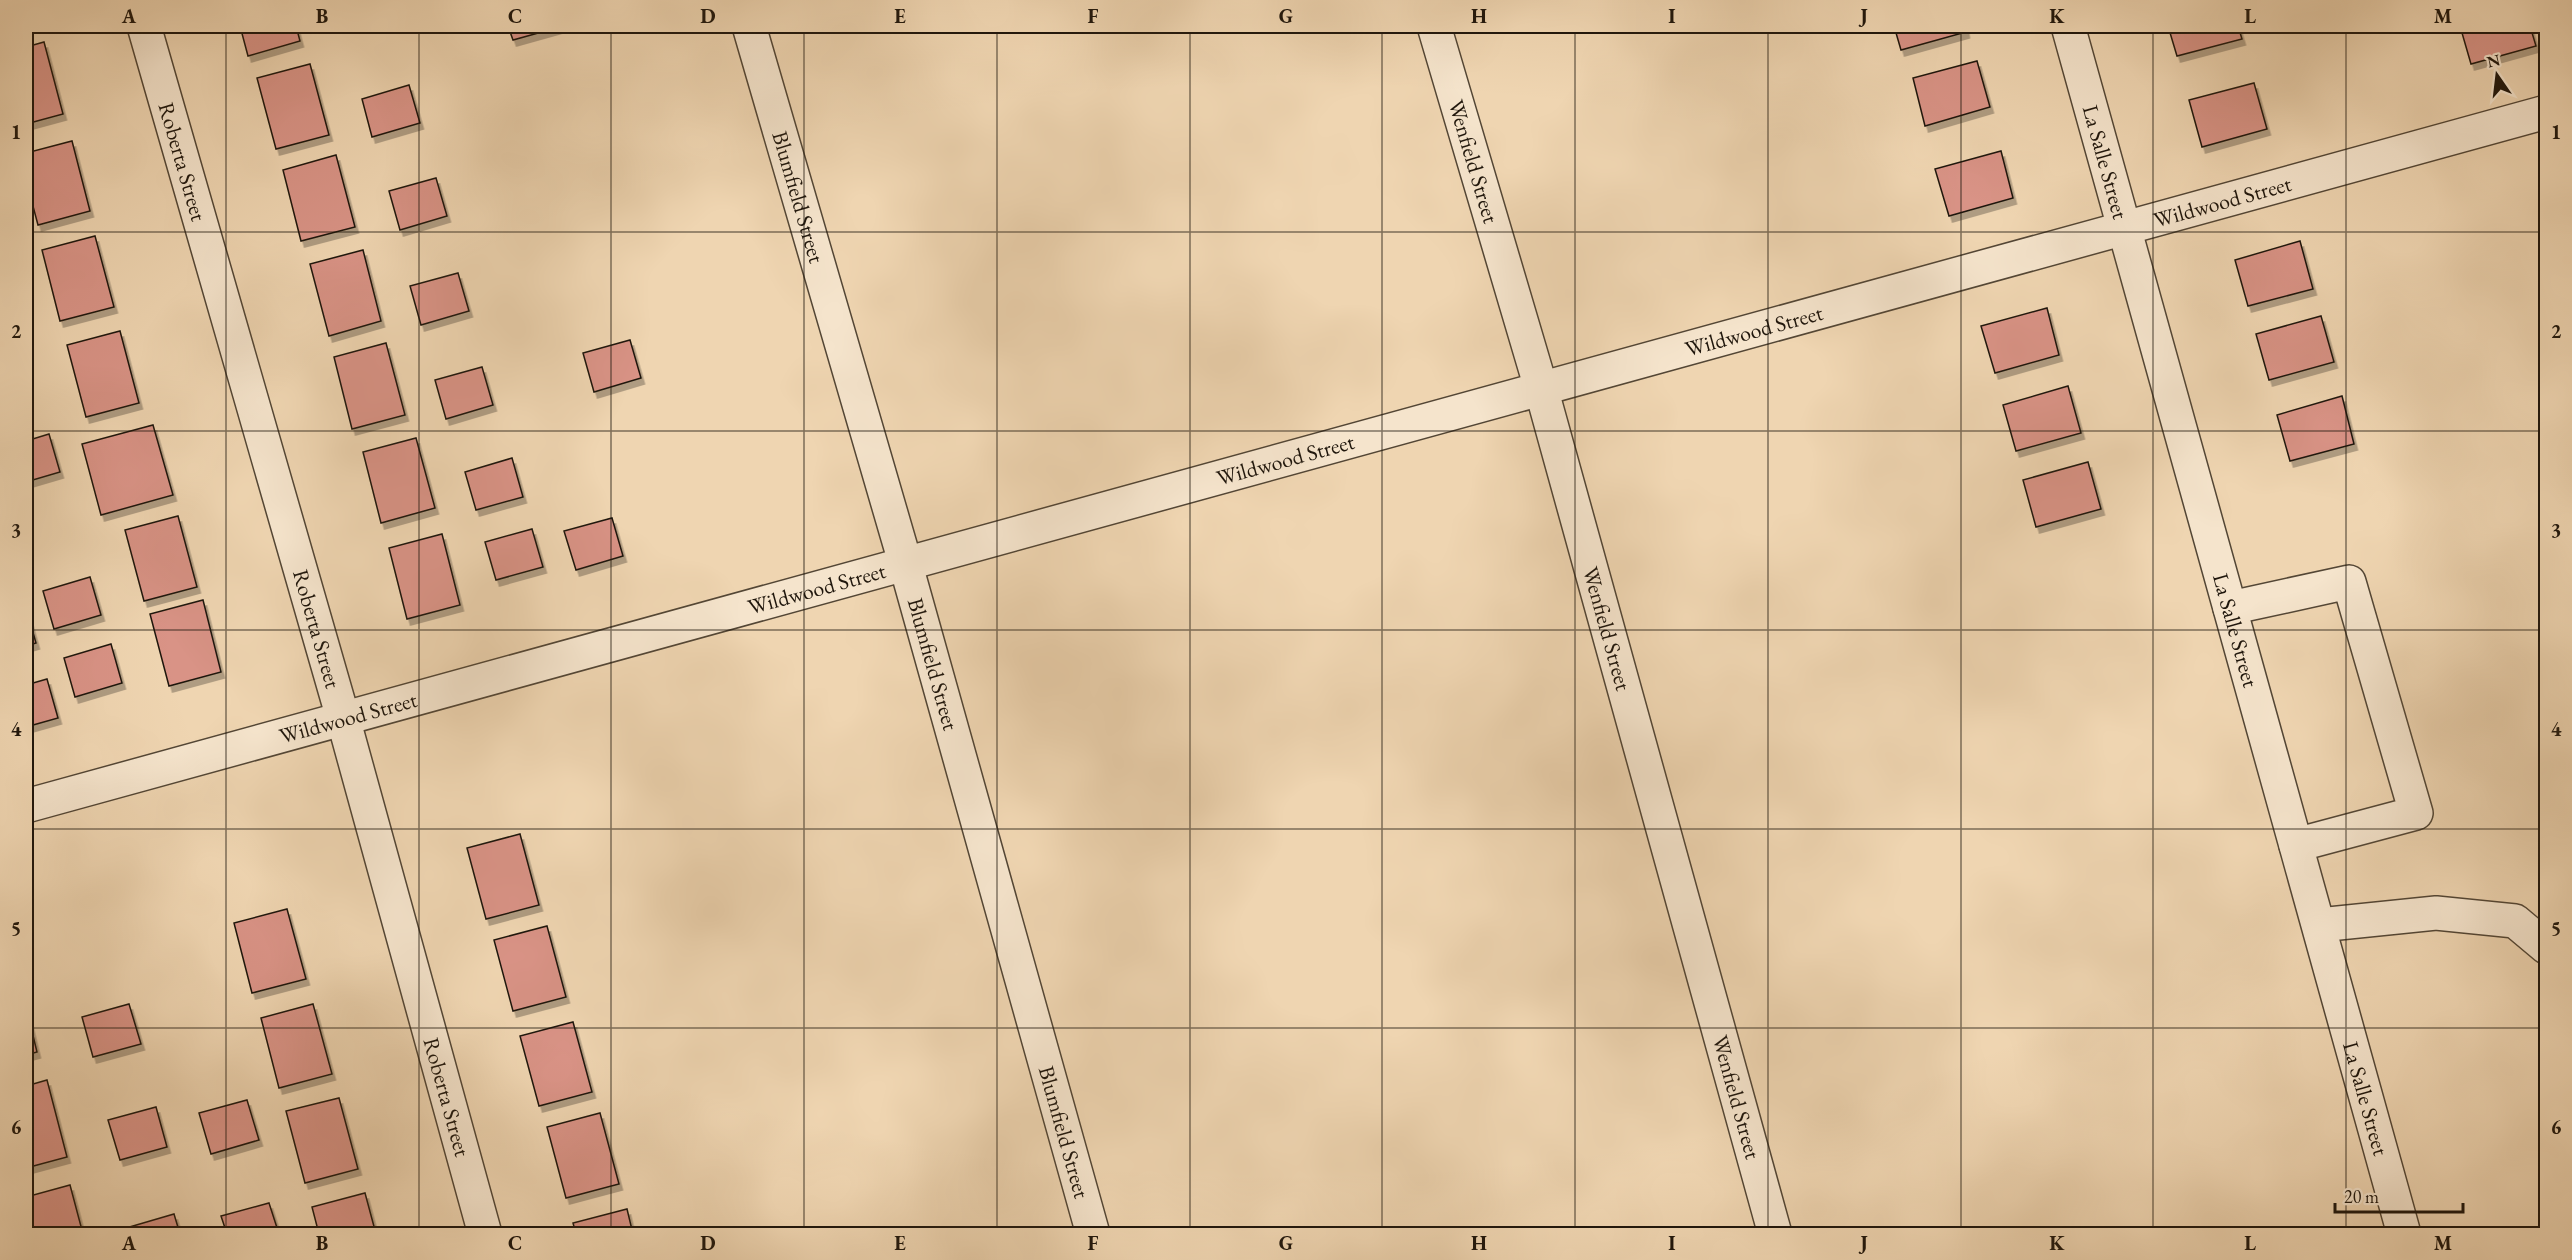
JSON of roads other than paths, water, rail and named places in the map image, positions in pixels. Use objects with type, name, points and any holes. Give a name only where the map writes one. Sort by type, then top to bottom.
[{"type":"street","name":"Roberta Street","points":[[144,26],[344,718],[485,1234]]},
{"type":"street","name":"Blumfield Street","points":[[749,26],[905,562],[1093,1234]]},
{"type":"street","name":"Wenfield Street","points":[[1434,26],[1541,387],[1775,1234]]},
{"type":"street","name":"La Salle Street","points":[[2068,26],[2404,1234]]},
{"type":"street","name":"Wildwood Street","points":[[26,806],[905,562],[2547,112]]},
{"type":"street","points":[[2230,608],[2349,582],[2416,813],[2296,844]]},
{"type":"street","points":[[2319,925],[2436,914],[2515,921],[2547,947]]}]
